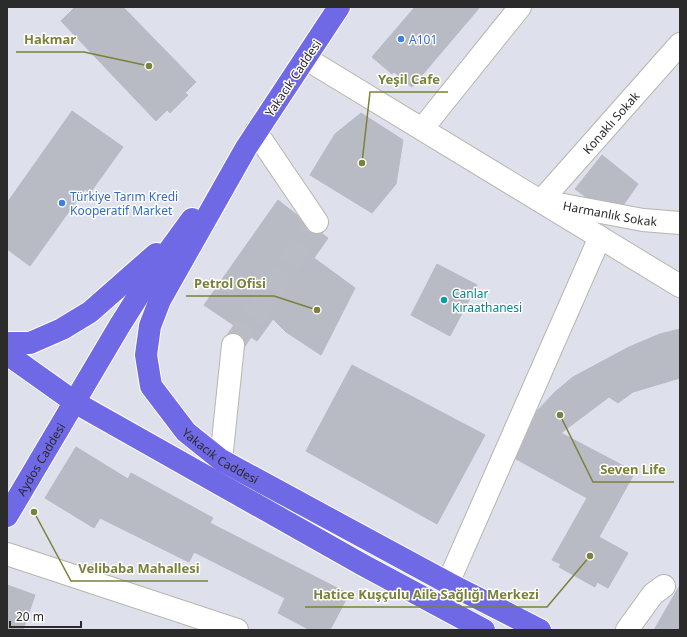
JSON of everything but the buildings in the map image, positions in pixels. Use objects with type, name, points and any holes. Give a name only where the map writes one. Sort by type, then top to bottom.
[{"type":"main road","points":[[310,51],[322,7]]},
{"type":"main road","name":"Yakacık Caddesi","points":[[76,403],[120,325],[154,272],[251,140],[339,7]]},
{"type":"main road","name":"Yakacık Caddesi","points":[[251,140],[160,300],[150,326],[146,356],[151,386],[164,406],[186,432],[220,460],[448,584],[540,630]]},
{"type":"main road","name":"Yakacık Caddesi","points":[[7,343],[30,344],[62,329],[90,312],[182,233]]},
{"type":"main road","name":"Yakacık Caddesi","points":[[7,354],[76,403],[470,627]]},
{"type":"main road","name":"Aydos Caddesi","points":[[7,516],[76,403]]},
{"type":"street","points":[[422,129],[520,7]]},
{"type":"street","name":"Konaklı Sokak","points":[[541,201],[680,44]]},
{"type":"street","points":[[310,51],[422,129],[680,286]]},
{"type":"street","points":[[251,140],[317,222]]},
{"type":"street","name":"Harmanlık Sokak","points":[[541,201],[643,220],[680,223]]},
{"type":"street","points":[[448,584],[600,237]]},
{"type":"street","points":[[220,460],[233,345]]},
{"type":"street","points":[[7,554],[237,630]]},
{"type":"street","points":[[627,630],[653,594],[664,586]]},
{"type":"tunnel","points":[[233,345],[317,222]]},
{"type":"place","name":"A101","points":[[401,39]]},
{"type":"place","name":"Hakmar","points":[[149,66]]},
{"type":"place","name":"Yeşil Cafe","points":[[362,163]]},
{"type":"place","name":"Türkiye Tarım Kredi Kooperatif Market","points":[[62,203]]},
{"type":"place","name":"Canlar Kıraathanesi","points":[[444,300]]},
{"type":"place","name":"Petrol Ofisi","points":[[317,310]]},
{"type":"place","name":"Seven Life","points":[[560,415]]},
{"type":"place","name":"Velibaba Mahallesi","points":[[34,512]]},
{"type":"place","name":"Hatice Kuşçulu Aile Sağlığı Merkezi","points":[[590,556]]}]
